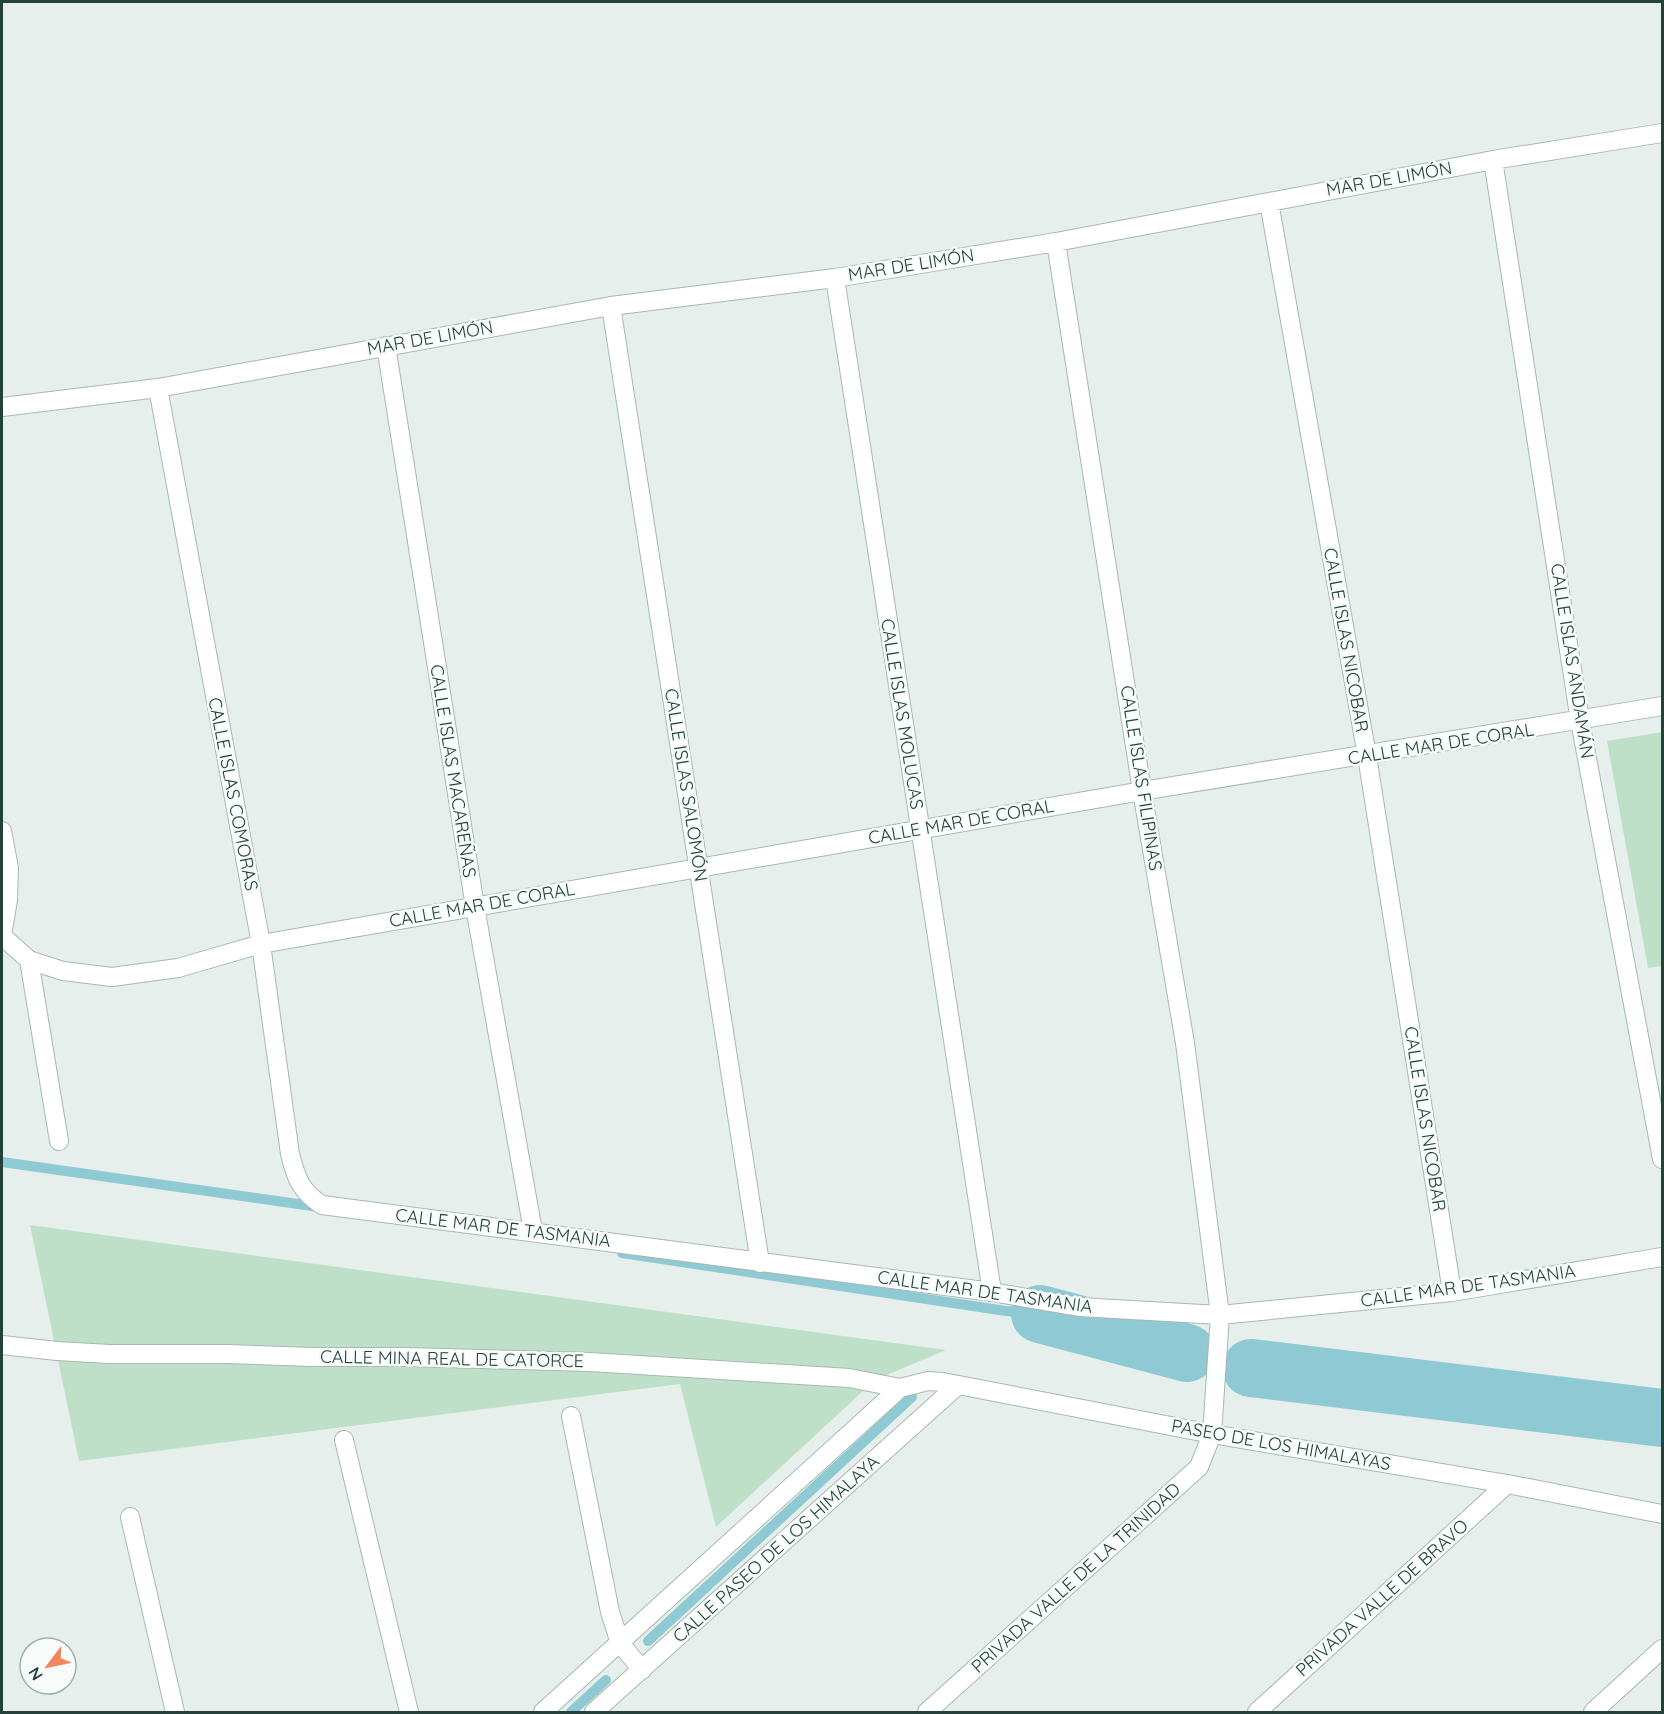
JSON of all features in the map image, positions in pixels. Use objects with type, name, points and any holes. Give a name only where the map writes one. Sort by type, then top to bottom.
[{"type":"street","name":"MAR DE LIMÓN","points":[[2,407],[158,388],[611,306],[835,278],[1056,242],[1493,160],[1662,133]]},
{"type":"street","name":"CALLE ISLAS ANDAMÁN","points":[[1493,160],[1580,721],[1662,1160]]},
{"type":"street","name":"CALLE ISLAS NICOBAR","points":[[1269,202],[1367,756],[1452,1292]]},
{"type":"street","name":"CALLE ISLAS FILIPINAS","points":[[1056,242],[1142,791],[1185,1043],[1220,1315],[1212,1434]]},
{"type":"street","name":"CALLE ISLAS MOLUCAS","points":[[835,278],[992,1292]]},
{"type":"street","name":"CALLE ISLAS SALOMÓN","points":[[611,306],[760,1263]]},
{"type":"street","name":"CALLE ISLAS MACAREÑAS","points":[[386,346],[475,907],[533,1231]]},
{"type":"street","name":"CALLE ISLAS COMORAS","points":[[158,388],[261,944],[290,1154],[296,1177],[310,1197]]},
{"type":"street","name":"CALLE MAR DE CORAL","points":[[29,960],[63,971],[112,977],[178,968],[261,944],[1142,791],[1662,706]]},
{"type":"street","points":[[2,831],[9,868],[8,900],[2,936],[29,960],[60,1141]]},
{"type":"street","name":"CALLE MAR DE TASMANIA","points":[[310,1197],[322,1205],[992,1292],[1079,1306],[1220,1315],[1452,1292],[1662,1257]]},
{"type":"street","name":"CALLE MINA REAL DE CATORCE","points":[[2,1345],[57,1352],[109,1354],[427,1357],[590,1362],[849,1378],[900,1388]]},
{"type":"street","name":"PASEO DE LOS HIMALAYAS","points":[[900,1388],[928,1382],[1001,1392],[1212,1434],[1507,1484],[1662,1514]]},
{"type":"street","name":"CALLE PASEO DE LOS HIMALAYA","points":[[594,1713],[958,1385]]},
{"type":"street","name":"CALLE PASEO DE LOS HIMALAYA","points":[[543,1713],[900,1388]]},
{"type":"street","points":[[571,1416],[610,1612],[620,1643],[642,1670]]},
{"type":"street","name":"PRIVADA VALLE DE LA TRINIDAD","points":[[927,1713],[1199,1467],[1212,1434]]},
{"type":"street","points":[[344,1440],[409,1713]]},
{"type":"street","name":"PRIVADA VALLE DE BRAVO","points":[[1257,1713],[1507,1484]]},
{"type":"street","points":[[130,1517],[175,1713]]},
{"type":"street","points":[[1593,1713],[1662,1649]]},
{"type":"green space","points":[[1662,732],[1662,966],[1648,968],[1607,741]]},
{"type":"green space","points":[[30,1225],[946,1350],[875,1380],[716,1527],[680,1384],[79,1461]]},
{"type":"waterway","points":[[2,1162],[319,1207]]},
{"type":"waterway","points":[[622,1253],[1006,1311],[1040,1314]]},
{"type":"waterway","points":[[1040,1314],[1187,1353]]},
{"type":"waterway","points":[[1251,1368],[1662,1418]]},
{"type":"waterway","points":[[648,1641],[912,1397]]},
{"type":"waterway","points":[[571,1712],[606,1680]]}]
